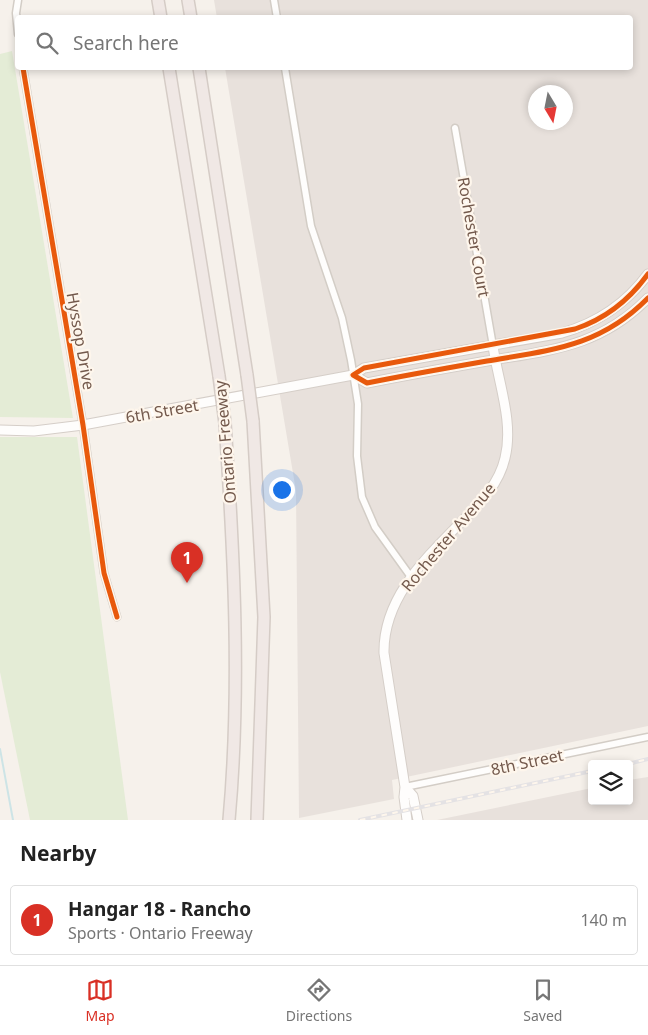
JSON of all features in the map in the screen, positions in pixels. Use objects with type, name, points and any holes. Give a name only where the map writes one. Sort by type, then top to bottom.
[{"type":"highway","points":[[158,0],[160,15]]},
{"type":"highway","points":[[188,0],[190,15]]},
{"type":"highway","name":"Ontario Freeway","points":[[169,70],[225,423],[235,572],[236,625],[234,766],[229,820]]},
{"type":"highway","name":"Ontario Freeway","points":[[199,70],[248,375],[253,421],[264,617],[258,816]]},
{"type":"main road","name":"6th Street","points":[[0,430],[34,431],[83,426],[353,375],[364,368],[562,333],[583,326],[623,302],[648,274]]},
{"type":"main road","name":"6th Street","points":[[353,375],[366,383],[561,348],[591,338],[619,323],[648,298]]},
{"type":"main road","name":"Rochester Avenue","points":[[407,820],[404,798],[405,787],[384,640],[390,614],[411,578],[482,501],[500,473],[505,458],[507,426],[493,346]]},
{"type":"main road","name":"Rochester Avenue","points":[[405,787],[414,796],[418,820]]},
{"type":"street","points":[[16,15],[18,0]]},
{"type":"street","points":[[274,0],[276,15]]},
{"type":"street","name":"Hyssop Drive","points":[[23,70],[83,426],[104,573],[117,617]]},
{"type":"street","points":[[285,70],[311,226],[342,318],[353,375],[358,404],[358,465],[362,497],[375,527],[411,578]]},
{"type":"street","name":"Rochester Court","points":[[455,128],[493,346]]},
{"type":"street","name":"8th Street","points":[[405,787],[648,737]]},
{"type":"shaded area","points":[[214,0],[648,0],[648,726],[392,780],[394,799],[299,818],[296,491],[225,70],[633,70],[633,15],[216,15]]},
{"type":"shaded area","points":[[648,777],[648,820],[437,820],[588,789],[588,805],[633,805],[633,779]]},
{"type":"green space","points":[[12,51],[73,418],[0,417],[0,54]]},
{"type":"green space","points":[[0,437],[77,437],[128,820],[30,820],[0,672]]},
{"type":"waterway","points":[[0,749],[13,820]]},
{"type":"railway","points":[[633,763],[648,759]]},
{"type":"railway","points":[[360,820],[588,772]]},
{"type":"cycle path","points":[[23,70],[83,425],[104,573],[117,617]]},
{"type":"cycle path","points":[[648,274],[625,300],[607,314],[575,329],[364,368],[353,375],[367,383],[574,344],[612,327],[648,298]]},
{"type":"place","name":"Hangar 18 - Rancho","points":[[187,583]]}]
